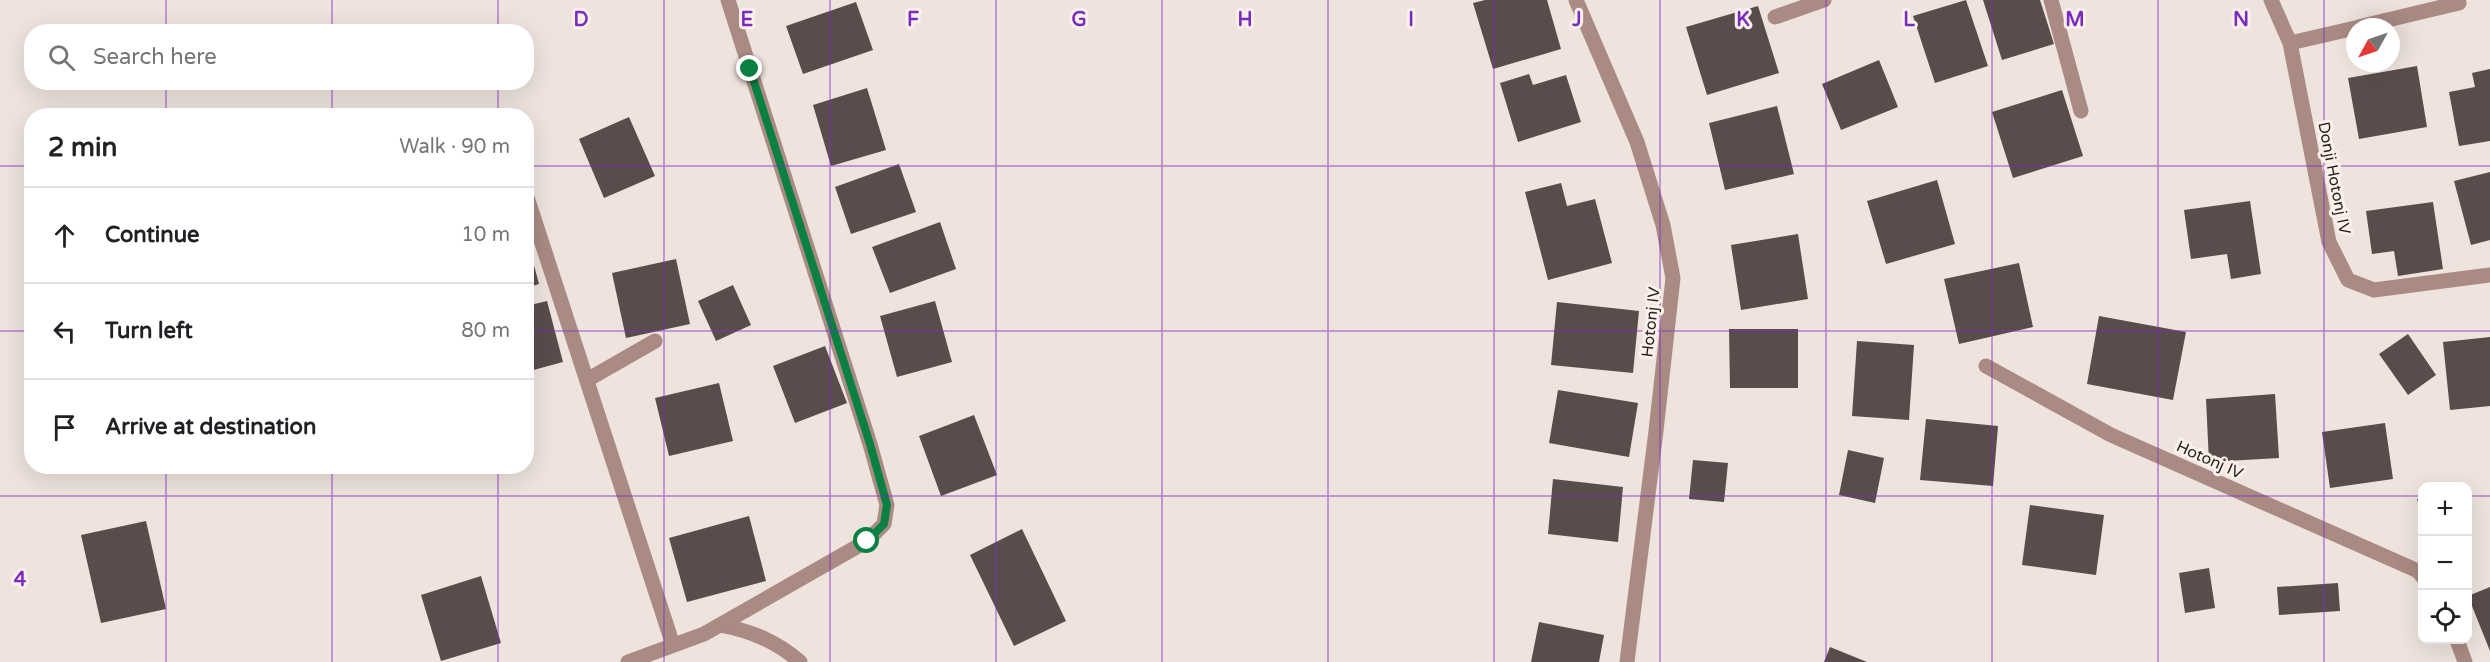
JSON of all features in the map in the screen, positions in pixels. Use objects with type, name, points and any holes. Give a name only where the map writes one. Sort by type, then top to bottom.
[{"type":"street","points":[[628,662],[720,625],[867,541],[884,524],[887,505],[870,444],[728,0]]},
{"type":"street","name":"Hotonj IV","points":[[1576,0],[1637,142],[1663,225],[1673,278],[1627,662]]},
{"type":"street","points":[[1775,17],[1824,0]]},
{"type":"street","points":[[2051,0],[2081,111]]},
{"type":"street","name":"Donji Hotonj IV","points":[[2271,0],[2290,43],[2329,242],[2348,280],[2374,291],[2490,275]]},
{"type":"street","points":[[2395,18],[2459,3]]},
{"type":"street","points":[[2290,43],[2346,29]]},
{"type":"street","points":[[534,218],[673,645]]},
{"type":"street","points":[[587,380],[655,341]]},
{"type":"street","name":"Hotonj IV","points":[[1986,366],[2111,435],[2418,571]]},
{"type":"street","points":[[720,625],[751,631],[789,652],[800,662]]},
{"type":"street","points":[[2459,644],[2465,662]]},
{"type":"building","points":[[1485,0],[1547,0],[1561,49],[1493,69],[1473,3]]},
{"type":"building","points":[[1966,0],[1988,66],[1935,83],[1913,16]]},
{"type":"building","points":[[1983,0],[2040,0],[2054,44],[2002,60]]},
{"type":"building","points":[[856,2],[873,50],[803,74],[786,26]]},
{"type":"building","points":[[1758,6],[1779,73],[1707,95],[1686,27]]},
{"type":"building","points":[[1879,60],[1898,107],[1841,130],[1822,84]]},
{"type":"building","points":[[2417,66],[2427,127],[2359,139],[2348,78],[2382,72],[2400,72],[2400,69]]},
{"type":"building","points":[[2490,69],[2490,141],[2459,146],[2449,92],[2475,87],[2472,73]]},
{"type":"building","points":[[1529,74],[1533,85],[1566,75],[1581,122],[1518,142],[1500,83]]},
{"type":"building","points":[[867,88],[886,150],[831,166],[813,105]]},
{"type":"building","points":[[2062,90],[2083,156],[2013,178],[1992,112]]},
{"type":"building","points":[[1777,106],[1794,174],[1725,190],[1709,123]]},
{"type":"building","points":[[629,117],[655,176],[604,198],[579,139]]},
{"type":"building","points":[[899,164],[916,212],[851,234],[835,187]]},
{"type":"building","points":[[2490,172],[2490,240],[2471,245],[2454,181]]},
{"type":"building","points":[[1937,180],[1955,244],[1886,264],[1867,201]]},
{"type":"building","points":[[1561,183],[1567,206],[1595,199],[1612,263],[1548,280],[1525,192]]},
{"type":"building","points":[[2250,201],[2261,274],[2231,279],[2227,254],[2191,259],[2184,210]]},
{"type":"building","points":[[2433,202],[2443,269],[2398,276],[2394,251],[2372,254],[2366,211]]},
{"type":"building","points":[[940,222],[956,269],[890,293],[872,247]]},
{"type":"building","points":[[1798,234],[1808,299],[1741,310],[1731,245]]},
{"type":"building","points":[[676,259],[690,324],[626,338],[612,273]]},
{"type":"building","points":[[2019,263],[2033,327],[1959,344],[1944,279]]},
{"type":"building","points":[[534,265],[539,284],[534,286]]},
{"type":"building","points":[[733,285],[751,325],[716,341],[698,301]]},
{"type":"building","points":[[547,301],[563,362],[534,370],[534,304]]},
{"type":"building","points":[[935,301],[952,362],[897,377],[880,316]]},
{"type":"building","points":[[1557,302],[1639,311],[1633,373],[1551,365]]},
{"type":"building","points":[[2099,316],[2186,332],[2173,400],[2087,384]]},
{"type":"building","points":[[1729,329],[1798,329],[1798,388],[1730,388]]},
{"type":"building","points":[[2408,334],[2436,375],[2408,395],[2379,354]]},
{"type":"building","points":[[2490,337],[2490,406],[2450,410],[2443,342]]},
{"type":"building","points":[[1857,341],[1914,345],[1909,420],[1852,416]]},
{"type":"building","points":[[825,346],[847,403],[795,423],[773,366]]},
{"type":"building","points":[[719,383],[733,441],[669,456],[655,398]]},
{"type":"building","points":[[1558,390],[1638,403],[1629,457],[1549,443]]},
{"type":"building","points":[[2275,394],[2279,458],[2209,462],[2206,399]]},
{"type":"building","points":[[974,415],[997,475],[941,496],[919,436]]},
{"type":"building","points":[[1926,419],[1998,426],[1993,486],[1920,480]]},
{"type":"building","points":[[2385,423],[2393,479],[2330,488],[2322,432]]},
{"type":"building","points":[[1848,450],[1884,458],[1875,503],[1839,495]]},
{"type":"building","points":[[1693,460],[1728,463],[1724,502],[1689,499]]},
{"type":"building","points":[[1553,479],[1623,487],[1618,542],[1548,534]]},
{"type":"building","points":[[2030,505],[2104,515],[2096,575],[2022,565]]},
{"type":"building","points":[[749,516],[766,581],[687,602],[669,538]]},
{"type":"building","points":[[146,521],[166,609],[101,623],[81,535]]},
{"type":"building","points":[[1022,529],[1066,621],[1014,646],[970,555]]},
{"type":"building","points":[[2209,568],[2215,608],[2185,613],[2179,573]]},
{"type":"building","points":[[481,576],[501,643],[441,661],[421,595]]},
{"type":"building","points":[[2338,583],[2340,611],[2279,615],[2277,587]]},
{"type":"building","points":[[2490,587],[2490,651],[2472,606],[2472,594]]},
{"type":"building","points":[[1539,622],[1604,635],[1599,662],[1531,662]]},
{"type":"building","points":[[1830,647],[1867,662],[1824,662]]},
{"type":"route","points":[[750,69],[870,444],[887,505],[884,524],[867,541]]}]
